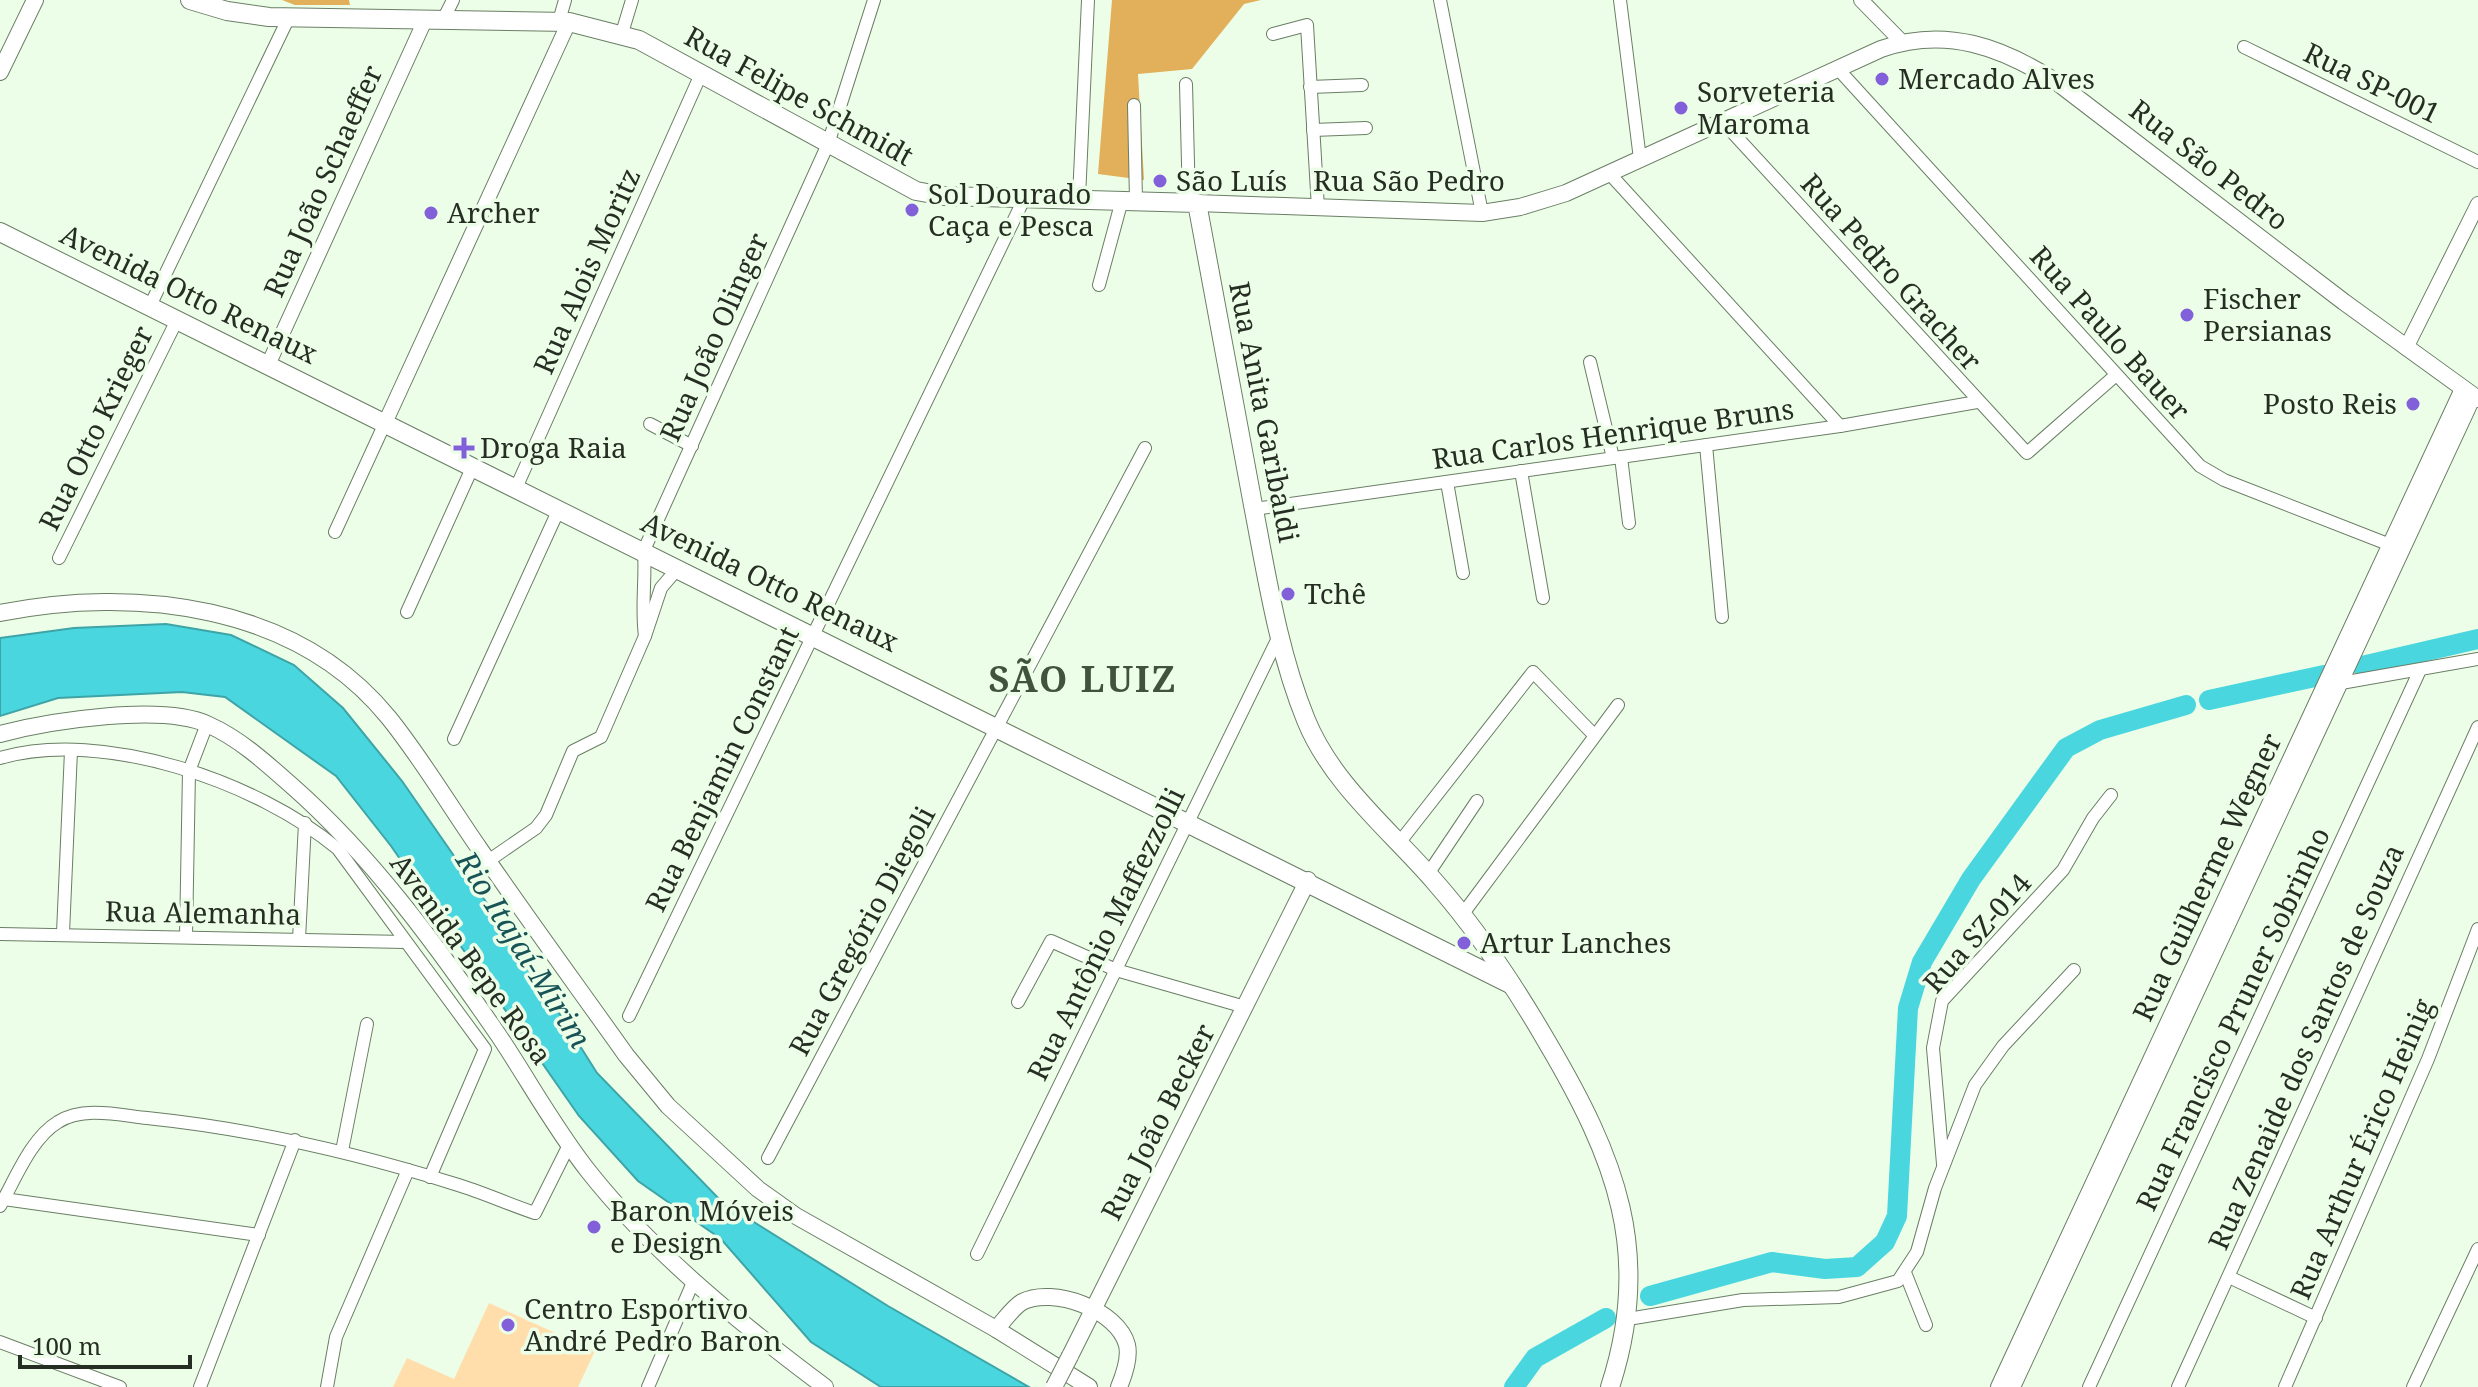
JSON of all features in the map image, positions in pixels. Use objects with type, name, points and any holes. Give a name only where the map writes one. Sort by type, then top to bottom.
[{"type":"main road","points":[[0,72],[35,0]]},
{"type":"main road","name":"Rua Felipe Schmidt","points":[[190,0],[248,15],[564,22],[622,33],[916,191],[944,196],[1193,203]]},
{"type":"main road","name":"Rua São Pedro","points":[[1193,203],[1482,213],[1543,201],[1902,42],[1962,40],[2028,64],[2086,103],[2406,348],[2471,394]]},
{"type":"main road","name":"Rua Anita Garibaldi","points":[[1193,203],[1279,636],[1315,740],[1336,773],[1428,874],[1513,985],[1583,1105],[1610,1166],[1625,1226],[1628,1319],[1610,1387]]},
{"type":"main road","name":"Avenida Otto Renaux","points":[[0,232],[1308,880],[1513,985]]},
{"type":"main road","name":"Rua Guilherme Wegner","points":[[1999,1387],[2071,1246],[2396,547],[2471,394]]},
{"type":"main road","points":[[0,613],[50,603],[188,606],[281,636],[322,657],[388,717],[626,1055],[668,1106],[728,1163],[796,1216],[996,1329],[1089,1387]]},
{"type":"main road","name":"Avenida Bepe Rosa","points":[[0,734],[76,721],[160,715],[207,724],[268,765],[361,853],[483,1014],[569,1145],[610,1195],[694,1280],[822,1386]]},
{"type":"main road","name":"Rua João Becker","points":[[1054,1387],[1308,880]]},
{"type":"main road","points":[[1467,962],[1479,953],[1479,937]]},
{"type":"main road","name":"Rua Guilherme Wegner","points":[[2012,1387],[2071,1246]]},
{"type":"main road","points":[[996,1329],[1022,1302],[1046,1296],[1093,1311],[1118,1327],[1126,1341],[1125,1368],[1119,1387]]},
{"type":"street","points":[[435,18],[453,0]]},
{"type":"street","points":[[335,532],[564,22],[565,0]]},
{"type":"street","points":[[622,33],[632,0]]},
{"type":"street","name":"Rua João Olinger","points":[[644,550],[828,144],[874,0]]},
{"type":"street","points":[[1079,198],[1088,0]]},
{"type":"street","points":[[1440,0],[1482,213]]},
{"type":"street","points":[[1620,0],[1640,159]]},
{"type":"street","points":[[1861,0],[1902,42]]},
{"type":"street","points":[[150,306],[289,17]]},
{"type":"street","name":"Rua João Schaeffer","points":[[268,365],[435,18]]},
{"type":"street","points":[[1273,34],[1307,25],[1318,208]]},
{"type":"street","name":"Rua SP-001","points":[[2244,47],[2478,162]]},
{"type":"street","name":"Rua Paulo Bauer","points":[[1838,69],[2190,458],[2210,473],[2396,547]]},
{"type":"street","name":"Rua Alois Moritz","points":[[516,488],[701,74]]},
{"type":"street","points":[[1186,84],[1193,203]]},
{"type":"street","points":[[1310,87],[1362,85]]},
{"type":"street","points":[[1099,285],[1129,200],[1134,105]]},
{"type":"street","name":"Rua Pedro Gracher","points":[[1722,121],[2027,453],[2116,375]]},
{"type":"street","points":[[1313,130],[1366,128]]},
{"type":"street","points":[[1609,173],[1840,426]]},
{"type":"street","name":"Rua Benjamin Constant","points":[[629,1016],[1025,197]]},
{"type":"street","points":[[2406,348],[2478,204]]},
{"type":"street","name":"Rua Otto Krieger","points":[[59,558],[177,320]]},
{"type":"street","points":[[1590,362],[1617,458],[1629,523]]},
{"type":"street","name":"Rua Carlos Henrique Bruns","points":[[1254,509],[1840,426],[1977,402]]},
{"type":"street","points":[[650,424],[692,446]]},
{"type":"street","points":[[1706,445],[1722,617]]},
{"type":"street","name":"Rua Gregório Diegoli","points":[[768,1158],[1145,448]]},
{"type":"street","points":[[407,612],[473,466]]},
{"type":"street","points":[[1521,471],[1543,598]]},
{"type":"street","points":[[1447,482],[1463,573]]},
{"type":"street","points":[[454,739],[559,509]]},
{"type":"street","points":[[644,550],[646,582],[641,612],[645,636]]},
{"type":"street","points":[[488,861],[536,828],[546,815],[573,751],[582,743],[601,737],[645,636],[661,588],[678,568]]},
{"type":"street","name":"Rua Antônio Maffezzolli","points":[[977,1254],[1279,636]]},
{"type":"street","points":[[2334,681],[2478,659]]},
{"type":"street","name":"Rua Francisco Pruner Sobrinho","points":[[2089,1387],[2420,670]]},
{"type":"street","points":[[1399,843],[1533,672],[1594,735]]},
{"type":"street","points":[[1462,915],[1618,705]]},
{"type":"street","points":[[186,936],[189,771],[207,724]]},
{"type":"street","name":"Rua Zenaide dos Santos de Souza","points":[[2178,1387],[2478,727]]},
{"type":"street","points":[[63,933],[71,751]]},
{"type":"street","points":[[0,758],[71,751],[105,753],[189,771],[221,782],[305,823],[348,860],[485,1049],[430,1177]]},
{"type":"street","name":"Rua SZ-014","points":[[1943,1168],[1933,1048],[1942,1001],[2063,870],[2093,818],[2111,795]]},
{"type":"street","points":[[1428,874],[1477,801]]},
{"type":"street","points":[[299,939],[305,823]]},
{"type":"street","name":"Rua Arthur Érico Heinig","points":[[2285,1387],[2428,1059],[2478,929]]},
{"type":"street","name":"Rua Alemanha","points":[[0,934],[405,942]]},
{"type":"street","points":[[1018,1002],[1051,941],[1116,970],[1245,1007]]},
{"type":"street","points":[[1628,1319],[1743,1300],[1849,1296],[1889,1286],[1906,1275],[1969,1096],[1982,1073],[2074,970]]},
{"type":"street","points":[[342,1151],[367,1024]]},
{"type":"street","points":[[259,1235],[2,1203],[44,1134],[59,1120],[77,1115],[102,1113],[196,1121],[295,1140],[408,1170],[535,1213],[569,1145]]},
{"type":"street","points":[[200,1387],[295,1140]]},
{"type":"street","points":[[327,1387],[336,1337],[408,1170]]},
{"type":"street","points":[[2413,1387],[2478,1249]]},
{"type":"street","points":[[1906,1275],[1926,1325]]},
{"type":"street","points":[[2229,1277],[2316,1318]]},
{"type":"street","points":[[648,1387],[694,1280]]},
{"type":"street","points":[[0,1342],[120,1387]]},
{"type":"shaded area","points":[[282,0],[349,0],[350,5],[295,5]]},
{"type":"shaded area","points":[[1112,0],[1261,0],[1244,4],[1192,69],[1138,74],[1144,180],[1098,174]]},
{"type":"shaded area","name":"Centro Esportivo André Pedro Baron","points":[[489,1303],[595,1351],[578,1387],[393,1387],[407,1358],[454,1379]]},
{"type":"water","points":[[166,624],[231,635],[294,665],[343,708],[402,781],[520,951],[597,1073],[722,1202],[888,1306],[1029,1387],[881,1387],[811,1342],[721,1239],[638,1181],[579,1116],[391,846],[336,776],[225,697],[182,692],[58,698],[0,716],[0,638],[74,628]]},
{"type":"waterway","points":[[2362,666],[2478,639]]},
{"type":"waterway","points":[[2209,700],[2324,675]]},
{"type":"waterway","points":[[1650,1296],[1772,1262],[1825,1269],[1857,1267],[1885,1242],[1897,1216],[1908,1008],[1922,962],[1971,879],[2066,748],[2100,730],[2186,705]]},
{"type":"waterway","points":[[1514,1387],[1535,1358],[1606,1318]]},
{"type":"place","name":"Mercado Alves","points":[[1882,79]]},
{"type":"place","name":"Sorveteria Maroma","points":[[1681,108]]},
{"type":"place","name":"São Luís","points":[[1160,181]]},
{"type":"place","name":"Sol Dourado Caça e Pesca","points":[[912,210]]},
{"type":"place","name":"Archer","points":[[431,213]]},
{"type":"place","name":"Fischer Persianas","points":[[2187,315]]},
{"type":"place","name":"Posto Reis","points":[[2413,404]]},
{"type":"place","name":"Droga Raia","points":[[464,448]]},
{"type":"place","name":"Tchê","points":[[1288,594]]},
{"type":"place","name":"Artur Lanches","points":[[1464,943]]},
{"type":"place","name":"Baron Móveis e Design","points":[[594,1227]]},
{"type":"place","name":"Centro Esportivo André Pedro Baron","points":[[508,1325]]},
{"type":"district","name":"SÃO LUIZ","points":[[1083,679]]},
{"type":"water label","name":"Rio Itajaí-Mirim","points":[[523,950]]}]
